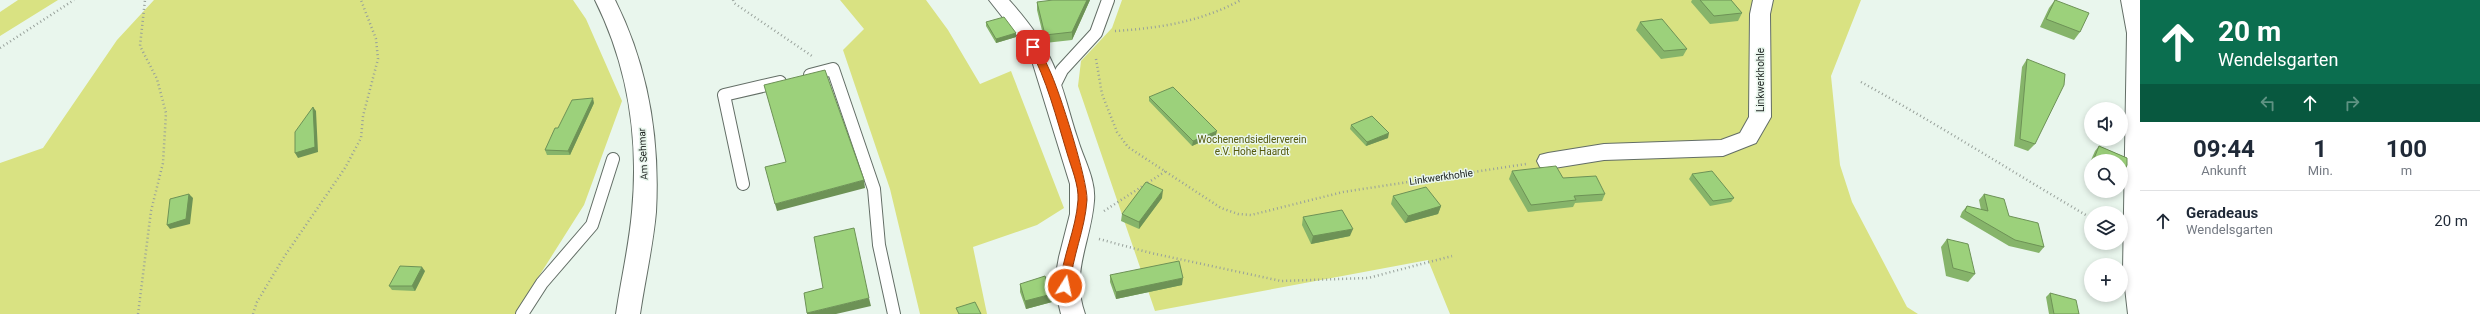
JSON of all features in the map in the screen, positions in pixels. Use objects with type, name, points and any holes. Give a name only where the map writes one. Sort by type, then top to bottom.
[{"type":"street","name":"Am Sehmar","points":[[605,0],[617,24],[630,61],[639,106],[644,155],[644,212],[628,314]]},
{"type":"street","points":[[999,0],[1020,26],[1045,69],[1077,170],[1083,198],[1078,231],[1066,275],[1065,286],[1066,300],[1073,314]]},
{"type":"street","name":"Linkwerkhohle","points":[[1548,161],[1604,152],[1723,148],[1748,138],[1760,118],[1760,14],[1763,0]]},
{"type":"street","points":[[2132,0],[2138,33],[2135,270],[2140,314]]},
{"type":"lane","points":[[1052,90],[1062,70],[1094,35],[1108,0]]},
{"type":"lane","points":[[742,184],[724,95],[833,70],[874,189],[879,245],[894,314]]},
{"type":"lane","points":[[522,314],[542,283],[592,225],[613,159]]},
{"type":"path","points":[[0,48],[74,0]]},
{"type":"path","points":[[138,314],[141,278],[151,211],[163,163],[166,113],[157,79],[140,46],[145,0]]},
{"type":"path","points":[[253,314],[257,302],[284,257],[321,200],[346,168],[361,138],[363,116],[378,58],[376,39],[360,0]]},
{"type":"path","points":[[732,0],[833,70]]},
{"type":"path","points":[[1094,35],[1158,29],[1196,22],[1241,0]]},
{"type":"path","name":"Linkwerkhohle","points":[[1094,35],[1102,94],[1117,132],[1128,147],[1221,208],[1238,214],[1250,215],[1343,192],[1548,161]]},
{"type":"path","points":[[1861,82],[1940,126],[2002,166],[2084,214]]},
{"type":"path","points":[[1078,231],[1166,171]]},
{"type":"path","points":[[1078,231],[1152,253],[1281,281],[1368,278],[1452,256]]},
{"type":"green space","points":[[18,0],[58,0],[0,36],[0,12]]},
{"type":"green space","points":[[154,0],[573,0],[586,19],[622,101],[584,205],[515,314],[0,314],[0,163],[43,148],[117,40]]},
{"type":"green space","points":[[840,0],[926,0],[948,30],[980,84],[1011,71],[1064,208],[1037,225],[973,247],[987,314],[920,314],[890,189],[843,50],[864,29]]},
{"type":"green space","name":"Wochenendsiedlerverein e.V. Hohe Haardt","points":[[1122,0],[1861,0],[1831,76],[1840,165],[1852,202],[1907,307],[1918,314],[1450,314],[1428,260],[1155,311],[1078,86],[1081,61],[1112,28]]},
{"type":"building","points":[[1053,0],[1087,0],[1072,32],[1045,35],[1037,2]]},
{"type":"building","points":[[1700,0],[1731,0],[1742,13],[1714,16]]},
{"type":"building","points":[[2055,0],[2089,13],[2080,32],[2046,19]]},
{"type":"building","points":[[1004,17],[1016,33],[996,39],[986,22]]},
{"type":"building","points":[[1662,19],[1687,49],[1664,51],[1640,22]]},
{"type":"building","points":[[2027,59],[2065,74],[2064,85],[2035,144],[2020,139]]},
{"type":"building","points":[[825,70],[864,180],[775,204],[765,167],[786,162],[764,85]]},
{"type":"building","points":[[1173,87],[1217,131],[1193,141],[1149,97]]},
{"type":"building","points":[[593,98],[568,151],[545,150],[555,128],[558,128],[572,100]]},
{"type":"building","points":[[313,107],[315,147],[295,153],[295,132]]},
{"type":"building","points":[[1372,116],[1389,133],[1367,142],[1351,125]]},
{"type":"building","points":[[2099,146],[2118,154],[2096,154]]},
{"type":"building","points":[[1556,166],[1563,178],[1596,176],[1605,194],[1574,196],[1576,200],[1531,205],[1512,171]]},
{"type":"building","points":[[1712,171],[1734,198],[1713,201],[1692,174]]},
{"type":"building","points":[[1146,182],[1163,190],[1139,222],[1122,214]]},
{"type":"building","points":[[1426,187],[1441,206],[1408,216],[1393,196]]},
{"type":"building","points":[[189,194],[186,219],[167,225],[170,199]]},
{"type":"building","points":[[1984,194],[2004,199],[2009,216],[2038,223],[2044,247],[2015,240],[1965,211],[1967,206],[1988,211]]},
{"type":"building","points":[[1342,210],[1353,229],[1313,236],[1303,217]]},
{"type":"building","points":[[854,228],[869,298],[807,313],[804,293],[823,288],[814,237]]},
{"type":"building","points":[[1947,239],[1968,244],[1975,274],[1953,268]]},
{"type":"building","points":[[1179,261],[1183,278],[1116,292],[1110,275]]},
{"type":"building","points":[[400,266],[422,267],[412,286],[389,286]]},
{"type":"building","points":[[1045,276],[1052,294],[1025,301],[1020,284]]},
{"type":"building","points":[[2050,293],[2076,300],[2079,314],[2054,314]]},
{"type":"building","points":[[975,302],[981,314],[959,314],[956,308]]},
{"type":"route","points":[[1033,47],[1045,69],[1052,90],[1077,170],[1083,198],[1078,234],[1066,275],[1065,286]]}]
